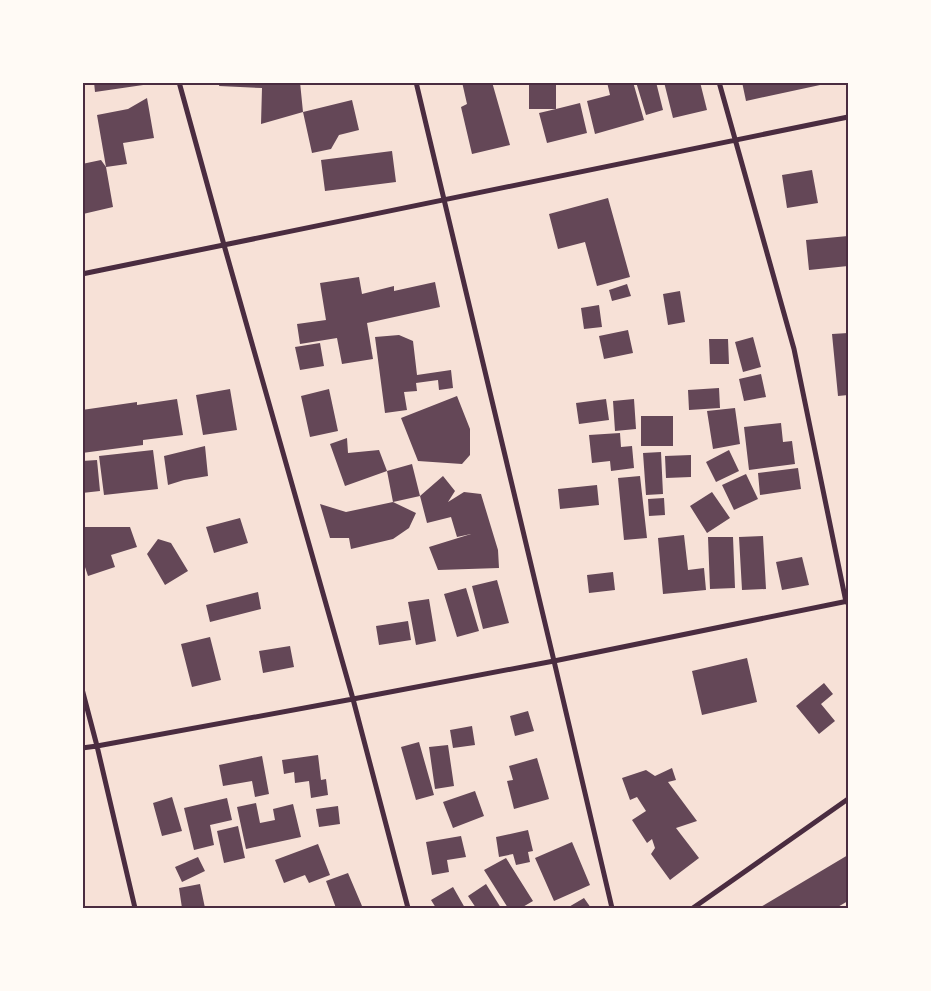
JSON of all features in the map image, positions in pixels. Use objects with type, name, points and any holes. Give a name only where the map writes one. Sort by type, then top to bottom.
[{"type":"street","points":[[179,82],[353,699],[408,908]]},
{"type":"street","points":[[416,82],[612,908]]},
{"type":"street","points":[[82,748],[554,661],[847,602],[794,349],[719,82]]},
{"type":"street","points":[[82,274],[848,118]]},
{"type":"street","points":[[82,689],[135,908]]},
{"type":"street","points":[[693,908],[848,799]]},
{"type":"building","points":[[94,82],[150,82],[150,84],[95,92]]},
{"type":"building","points":[[220,82],[300,82],[303,112],[261,124],[262,88],[219,86]]},
{"type":"building","points":[[462,82],[492,82],[510,145],[472,154],[461,107],[467,104]]},
{"type":"building","points":[[529,82],[556,82],[556,109],[529,109]]},
{"type":"building","points":[[607,82],[633,82],[644,120],[595,134],[587,101],[610,95]]},
{"type":"building","points":[[636,82],[656,82],[663,110],[646,115]]},
{"type":"building","points":[[664,82],[700,82],[707,110],[673,118]]},
{"type":"building","points":[[742,82],[820,82],[820,85],[746,101]]},
{"type":"building","points":[[147,98],[154,138],[123,143],[127,164],[106,167],[97,115],[128,109]]},
{"type":"building","points":[[352,100],[359,130],[339,135],[331,149],[312,153],[303,112]]},
{"type":"building","points":[[580,103],[587,133],[547,143],[539,113]]},
{"type":"building","points":[[392,151],[396,182],[325,191],[321,160]]},
{"type":"building","points":[[101,160],[106,167],[113,207],[83,214],[82,164]]},
{"type":"building","points":[[812,170],[818,203],[787,208],[782,175]]},
{"type":"building","points":[[608,198],[630,277],[597,286],[585,242],[558,249],[549,214]]},
{"type":"building","points":[[848,236],[848,266],[809,270],[806,240]]},
{"type":"building","points":[[359,277],[362,294],[394,286],[394,291],[435,282],[440,307],[367,323],[373,359],[342,364],[337,338],[300,344],[297,324],[326,320],[320,283]]},
{"type":"building","points":[[627,284],[631,296],[612,301],[609,290]]},
{"type":"building","points":[[680,291],[685,322],[668,325],[663,294]]},
{"type":"building","points":[[599,305],[602,327],[584,329],[581,308]]},
{"type":"building","points":[[628,330],[633,353],[604,359],[599,336]]},
{"type":"building","points":[[848,333],[848,395],[838,396],[832,334]]},
{"type":"building","points":[[399,335],[413,341],[417,375],[451,370],[453,388],[439,390],[438,380],[416,383],[417,391],[404,392],[407,410],[385,413],[375,337]]},
{"type":"building","points":[[753,337],[761,367],[743,372],[735,342]]},
{"type":"building","points":[[709,339],[728,339],[729,364],[710,364]]},
{"type":"building","points":[[320,343],[324,366],[300,370],[295,347]]},
{"type":"building","points":[[761,374],[766,397],[744,401],[739,379]]},
{"type":"building","points":[[719,388],[720,408],[689,410],[688,390]]},
{"type":"building","points":[[230,389],[237,430],[203,435],[196,395]]},
{"type":"building","points":[[329,389],[338,431],[310,437],[301,396]]},
{"type":"building","points":[[457,396],[470,429],[470,455],[462,464],[418,461],[401,418]]},
{"type":"building","points":[[177,399],[183,435],[143,440],[143,445],[82,453],[82,410],[137,402],[137,405]]},
{"type":"building","points":[[606,399],[609,420],[579,424],[576,403]]},
{"type":"building","points":[[634,399],[636,429],[615,431],[613,401]]},
{"type":"building","points":[[735,408],[740,444],[713,449],[707,411]]},
{"type":"building","points":[[641,416],[673,416],[673,446],[641,446]]},
{"type":"building","points":[[781,423],[783,442],[792,441],[795,464],[749,470],[744,427]]},
{"type":"building","points":[[620,433],[621,447],[632,446],[634,468],[611,471],[610,461],[592,463],[589,435]]},
{"type":"building","points":[[347,438],[348,453],[379,450],[387,471],[345,486],[330,444]]},
{"type":"building","points":[[205,446],[208,476],[168,485],[164,456]]},
{"type":"building","points":[[153,450],[158,489],[104,495],[99,456]]},
{"type":"building","points":[[729,450],[739,471],[716,482],[706,462]]},
{"type":"building","points":[[661,452],[663,494],[646,495],[643,453]]},
{"type":"building","points":[[691,455],[691,477],[666,478],[665,456]]},
{"type":"building","points":[[97,460],[100,491],[82,493],[82,461]]},
{"type":"building","points":[[412,464],[420,496],[393,502],[387,471]]},
{"type":"building","points":[[798,468],[801,489],[760,495],[758,473]]},
{"type":"building","points":[[746,474],[758,499],[734,510],[722,485]]},
{"type":"building","points":[[443,476],[455,491],[448,502],[464,492],[481,494],[498,550],[499,568],[438,570],[429,547],[471,534],[457,537],[451,517],[427,523],[420,496]]},
{"type":"building","points":[[640,476],[647,538],[624,540],[618,478]]},
{"type":"building","points":[[597,485],[599,505],[560,509],[558,489]]},
{"type":"building","points":[[712,492],[730,518],[707,533],[690,506]]},
{"type":"building","points":[[664,498],[665,515],[649,516],[648,499]]},
{"type":"building","points":[[393,502],[416,513],[409,528],[393,539],[351,549],[349,538],[330,538],[320,504],[346,512]]},
{"type":"building","points":[[240,518],[248,543],[214,553],[206,527]]},
{"type":"building","points":[[82,527],[130,527],[137,547],[111,555],[115,567],[88,576],[82,558]]},
{"type":"building","points":[[684,535],[688,570],[704,568],[706,590],[663,594],[658,538]]},
{"type":"building","points":[[763,536],[766,589],[742,590],[739,537]]},
{"type":"building","points":[[708,537],[733,537],[735,588],[710,589]]},
{"type":"building","points":[[158,539],[171,543],[188,571],[165,585],[147,554]]},
{"type":"building","points":[[802,557],[809,585],[782,590],[776,562]]},
{"type":"building","points":[[613,572],[615,590],[589,593],[587,575]]},
{"type":"building","points":[[497,580],[509,623],[483,629],[472,586]]},
{"type":"building","points":[[466,588],[479,631],[457,637],[444,594]]},
{"type":"building","points":[[258,592],[261,609],[210,622],[206,605]]},
{"type":"building","points":[[429,599],[436,641],[416,645],[408,602]]},
{"type":"building","points":[[408,621],[411,640],[379,645],[376,626]]},
{"type":"building","points":[[210,637],[221,680],[192,687],[181,644]]},
{"type":"building","points":[[290,646],[294,667],[263,673],[259,651]]},
{"type":"building","points":[[747,658],[757,702],[702,715],[692,671]]},
{"type":"building","points":[[824,683],[833,694],[821,704],[835,721],[819,734],[796,706]]},
{"type":"building","points":[[528,711],[534,731],[515,736],[510,716]]},
{"type":"building","points":[[472,726],[475,745],[453,748],[450,730]]},
{"type":"building","points":[[419,742],[434,795],[416,800],[401,747]]},
{"type":"building","points":[[448,745],[454,786],[435,789],[429,747]]},
{"type":"building","points":[[318,755],[321,780],[326,779],[328,795],[311,798],[309,781],[295,783],[294,772],[284,774],[282,760]]},
{"type":"building","points":[[262,756],[269,794],[255,797],[252,781],[223,786],[219,765]]},
{"type":"building","points":[[537,758],[549,799],[514,809],[507,781],[513,780],[509,766]]},
{"type":"building","points":[[672,768],[676,780],[668,782],[697,821],[676,828],[699,858],[670,880],[651,854],[655,848],[652,839],[647,843],[632,820],[646,811],[637,797],[630,800],[622,778],[646,770],[655,776]]},
{"type":"building","points":[[475,791],[484,816],[453,828],[443,802]]},
{"type":"building","points":[[172,797],[182,831],[162,836],[153,803]]},
{"type":"building","points":[[227,798],[232,820],[210,825],[214,845],[194,850],[184,808]]},
{"type":"building","points":[[256,803],[260,823],[275,820],[273,809],[293,804],[301,837],[246,849],[237,807]]},
{"type":"building","points":[[338,806],[340,824],[319,827],[316,809]]},
{"type":"building","points":[[238,826],[245,858],[224,863],[217,831]]},
{"type":"building","points":[[528,830],[533,851],[528,852],[530,862],[516,865],[513,854],[499,857],[496,837]]},
{"type":"building","points":[[461,836],[466,857],[447,860],[449,872],[432,875],[426,842]]},
{"type":"building","points":[[572,842],[590,885],[554,901],[535,858]]},
{"type":"building","points":[[318,844],[330,875],[309,883],[305,875],[284,883],[275,860]]},
{"type":"building","points":[[848,855],[848,901],[836,908],[759,908]]},
{"type":"building","points":[[198,857],[205,871],[182,882],[175,867]]},
{"type":"building","points":[[506,858],[533,901],[521,908],[508,908],[484,870]]},
{"type":"building","points":[[348,873],[362,906],[336,908],[326,881]]},
{"type":"building","points":[[200,884],[205,908],[182,908],[179,888]]},
{"type":"building","points":[[486,884],[501,908],[476,908],[468,896]]},
{"type":"building","points":[[453,887],[465,908],[436,908],[431,900]]},
{"type":"building","points":[[584,898],[591,908],[567,908]]}]
